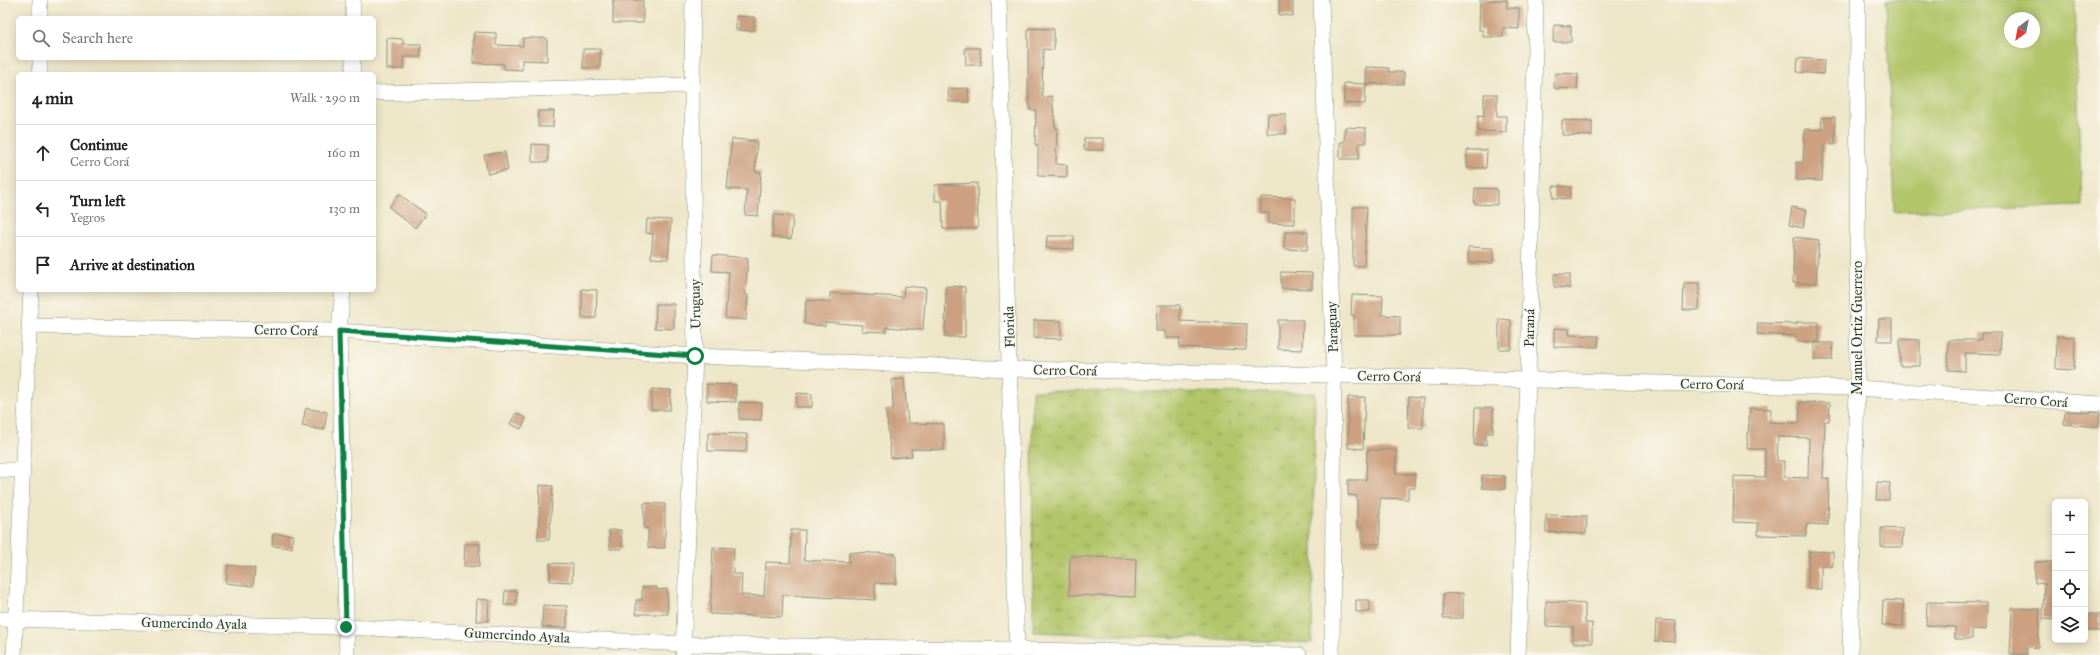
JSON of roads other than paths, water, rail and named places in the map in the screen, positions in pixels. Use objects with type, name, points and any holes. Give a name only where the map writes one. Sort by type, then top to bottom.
[{"type":"street","points":[[40,0],[40,16]]},
{"type":"street","points":[[353,0],[353,16]]},
{"type":"street","name":"Uruguay","points":[[683,649],[695,356],[692,85],[694,0]]},
{"type":"street","name":"Florida","points":[[999,0],[1011,369],[1017,652]]},
{"type":"street","name":"Paraguay","points":[[1321,0],[1334,374],[1332,655]]},
{"type":"street","name":"Paraná","points":[[1518,655],[1528,379],[1536,0]]},
{"type":"street","name":"Manuel Ortiz Guerrero","points":[[1850,655],[1857,388],[1858,0]]},
{"type":"street","points":[[40,60],[40,72]]},
{"type":"street","points":[[353,60],[353,72]]},
{"type":"street","points":[[376,93],[692,85]]},
{"type":"street","points":[[14,655],[32,292]]},
{"type":"street","points":[[343,292],[339,331],[347,655]]},
{"type":"street","name":"Cerro Corá","points":[[30,326],[339,331],[695,356],[1011,369],[1334,374],[1857,388],[2100,404]]},
{"type":"street","points":[[0,470],[23,470]]},
{"type":"street","name":"Gumercindo Ayala","points":[[0,619],[346,627],[683,649],[1299,655]]}]
